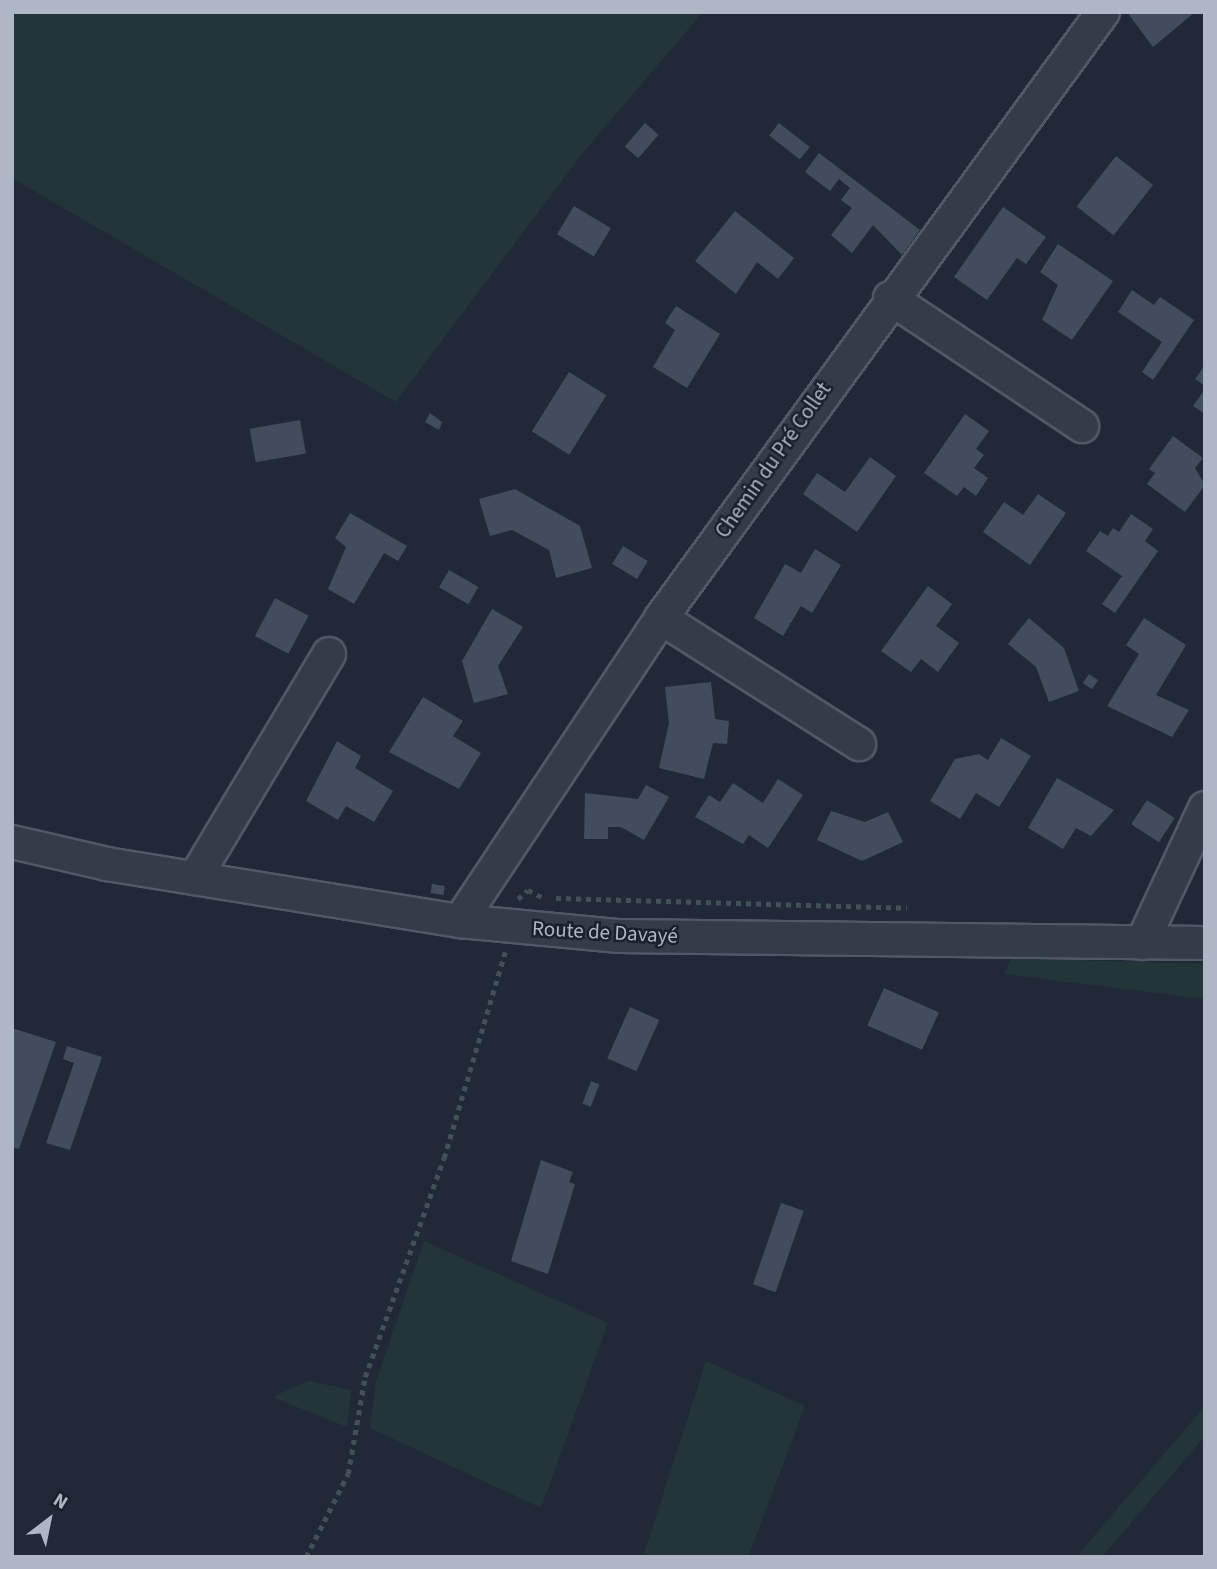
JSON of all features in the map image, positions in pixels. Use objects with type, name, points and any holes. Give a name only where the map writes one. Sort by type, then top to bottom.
[{"type":"street","name":"Chemin du Pré Collet","points":[[460,921],[661,618],[890,298],[1103,12]]},
{"type":"street","points":[[890,298],[1082,426]]},
{"type":"street","points":[[661,618],[859,744]]},
{"type":"street","points":[[195,878],[329,654]]},
{"type":"street","points":[[1142,943],[1205,808]]},
{"type":"street","name":"Route de Davayé","points":[[12,842],[195,878],[460,921],[619,936],[1205,943]]},
{"type":"path","points":[[521,893],[537,894]]},
{"type":"path","points":[[306,1557],[348,1474],[365,1377],[444,1158],[513,926]]},
{"type":"shaded area","points":[[12,12],[703,12],[585,150],[396,402],[12,178]]},
{"type":"shaded area","points":[[1011,958],[1205,964],[1205,999],[1005,974]]},
{"type":"shaded area","points":[[424,1241],[608,1323],[541,1508],[370,1428],[376,1382]]},
{"type":"shaded area","points":[[706,1361],[805,1406],[748,1557],[643,1557]]},
{"type":"shaded area","points":[[309,1381],[351,1390],[347,1427],[272,1397]]},
{"type":"shaded area","points":[[1205,1406],[1205,1436],[1102,1557],[1076,1557]]},
{"type":"building","points":[[1127,12],[1195,12],[1153,47]]},
{"type":"building","points":[[645,123],[659,135],[638,158],[625,146]]},
{"type":"building","points":[[779,123],[810,147],[800,160],[769,136]]},
{"type":"building","points":[[819,153],[920,230],[902,255],[873,225],[852,253],[831,235],[852,208],[841,200],[850,188],[839,179],[830,191],[805,172]]},
{"type":"building","points":[[1116,156],[1153,185],[1114,235],[1077,206]]},
{"type":"building","points":[[574,206],[611,228],[594,256],[557,234]]},
{"type":"building","points":[[1003,207],[1046,237],[1026,264],[1017,258],[987,300],[954,277]]},
{"type":"building","points":[[735,211],[794,258],[778,279],[757,262],[736,294],[695,261]]},
{"type":"building","points":[[1058,244],[1113,281],[1072,340],[1042,320],[1058,285],[1040,272]]},
{"type":"building","points":[[1132,290],[1154,305],[1160,297],[1194,320],[1153,380],[1142,372],[1162,342],[1118,312]]},
{"type":"building","points":[[676,306],[720,334],[687,388],[653,367],[675,330],[665,323]]},
{"type":"building","points":[[1205,365],[1205,386],[1195,379]]},
{"type":"building","points":[[569,372],[606,395],[569,455],[532,431]]},
{"type":"building","points":[[1205,389],[1205,414],[1193,406]]},
{"type":"building","points":[[430,413],[442,422],[439,430],[425,422]]},
{"type":"building","points":[[965,414],[989,431],[976,449],[984,455],[974,468],[988,478],[976,496],[964,487],[957,496],[924,473]]},
{"type":"building","points":[[300,420],[306,453],[256,462],[250,429]]},
{"type":"building","points":[[1173,436],[1203,458],[1195,468],[1205,485],[1185,512],[1147,484],[1155,473],[1149,469]]},
{"type":"building","points":[[870,457],[896,476],[857,532],[803,494],[817,473],[845,492]]},
{"type":"building","points":[[515,489],[580,526],[592,568],[556,578],[549,550],[512,530],[490,536],[479,499]]},
{"type":"building","points":[[1038,494],[1066,513],[1030,565],[983,532],[1004,502],[1023,515]]},
{"type":"building","points":[[350,513],[407,546],[398,561],[384,553],[354,604],[328,589],[346,547],[335,538]]},
{"type":"building","points":[[1131,514],[1153,529],[1145,541],[1158,551],[1115,613],[1102,604],[1122,576],[1086,551],[1100,531],[1108,536],[1113,528],[1119,532]]},
{"type":"building","points":[[623,546],[648,561],[637,579],[612,564]]},
{"type":"building","points":[[815,549],[841,565],[812,613],[801,606],[783,636],[754,618],[785,564],[801,573]]},
{"type":"building","points":[[449,570],[478,587],[468,604],[439,587]]},
{"type":"building","points":[[928,586],[952,604],[936,626],[959,643],[938,672],[921,659],[911,672],[881,651]]},
{"type":"building","points":[[275,598],[309,616],[288,654],[255,636]]},
{"type":"building","points":[[492,609],[523,627],[498,666],[508,694],[474,703],[462,661]]},
{"type":"building","points":[[1029,618],[1064,648],[1079,691],[1049,702],[1036,667],[1008,644]]},
{"type":"building","points":[[1144,618],[1186,645],[1156,695],[1189,710],[1172,737],[1107,706],[1139,654],[1126,645]]},
{"type":"building","points":[[1089,674],[1098,680],[1092,689],[1083,683]]},
{"type":"building","points":[[711,682],[715,719],[729,721],[727,744],[713,743],[704,779],[659,768],[669,723],[665,687]]},
{"type":"building","points":[[423,697],[463,721],[453,736],[481,753],[459,789],[389,752]]},
{"type":"building","points":[[1001,738],[1031,756],[999,807],[976,793],[960,819],[930,801],[955,759],[979,754],[988,760]]},
{"type":"building","points":[[337,741],[361,756],[355,768],[393,791],[374,822],[346,806],[338,820],[306,801]]},
{"type":"building","points":[[1057,778],[1114,810],[1091,836],[1076,828],[1063,849],[1028,828]]},
{"type":"building","points":[[778,779],[803,795],[768,848],[749,835],[743,844],[695,817],[709,795],[720,802],[733,783],[763,803]]},
{"type":"building","points":[[646,785],[669,797],[644,840],[621,827],[608,827],[608,839],[584,839],[585,793],[638,799]]},
{"type":"building","points":[[1147,800],[1175,818],[1159,842],[1131,824]]},
{"type":"building","points":[[831,811],[865,822],[888,812],[903,842],[862,861],[817,840]]},
{"type":"building","points":[[432,884],[445,886],[443,895],[431,893]]},
{"type":"building","points":[[884,988],[939,1012],[922,1050],[867,1025]]},
{"type":"building","points":[[630,1007],[659,1020],[636,1071],[607,1058]]},
{"type":"building","points":[[12,1028],[56,1042],[19,1149],[12,1147]]},
{"type":"building","points":[[67,1046],[102,1057],[70,1150],[46,1143],[74,1063],[63,1059]]},
{"type":"building","points":[[591,1081],[599,1084],[591,1107],[582,1103]]},
{"type":"building","points":[[541,1160],[573,1172],[569,1182],[575,1184],[548,1274],[511,1261]]},
{"type":"building","points":[[781,1203],[804,1211],[776,1292],[753,1284]]}]
